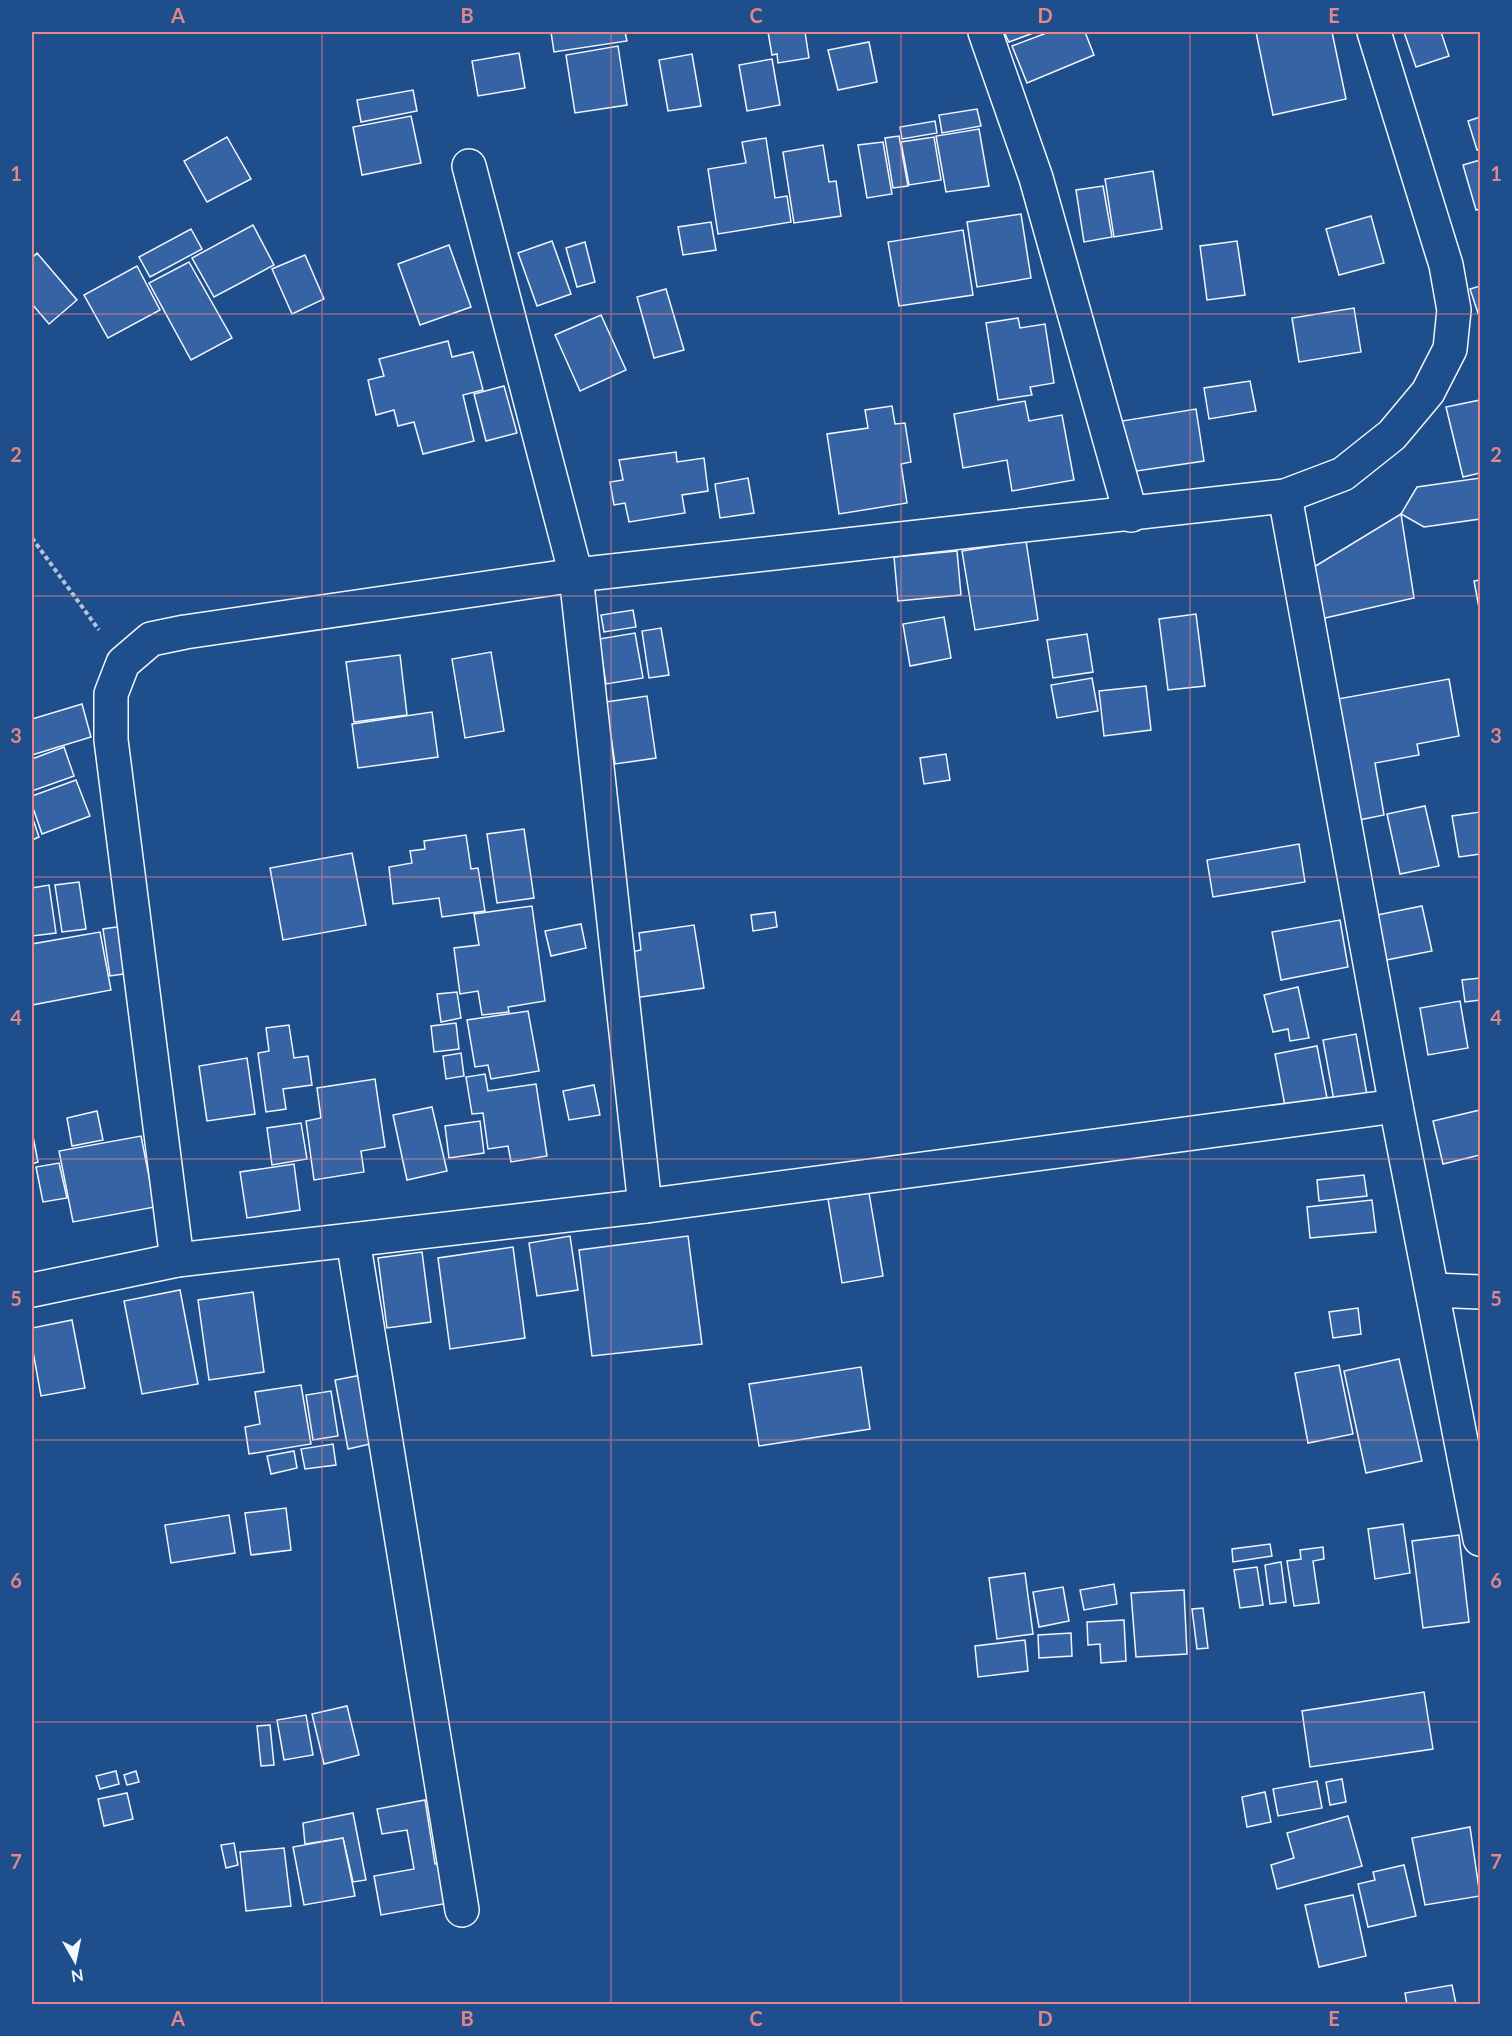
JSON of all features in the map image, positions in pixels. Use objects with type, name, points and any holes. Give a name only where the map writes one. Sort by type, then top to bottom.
[{"type":"street","points":[[985,32],[1036,178],[1131,515]]},
{"type":"street","points":[[177,1260],[111,740],[111,694],[123,663],[151,639],[185,632],[576,575],[1131,515],[1285,496],[1343,474],[1392,435],[1428,392],[1450,349],[1454,310],[1446,265],[1374,32]]},
{"type":"street","points":[[469,166],[576,575],[645,1206]]},
{"type":"street","points":[[1285,496],[1396,1106],[1480,1539]]},
{"type":"street","points":[[32,1290],[177,1260],[645,1206],[1396,1106]]},
{"type":"street","points":[[353,1240],[462,1910]]},
{"type":"street","points":[[1432,1290],[1480,1292]]},
{"type":"path","points":[[32,538],[123,663]]},
{"type":"building","points":[[551,32],[625,32],[627,41],[554,52]]},
{"type":"building","points":[[768,32],[805,32],[809,58],[778,63],[777,54],[772,55]]},
{"type":"building","points":[[1004,32],[1036,32],[1009,42]]},
{"type":"building","points":[[1049,32],[1085,32],[1094,55],[1027,83],[1012,46]]},
{"type":"building","points":[[1256,32],[1332,32],[1346,99],[1273,115]]},
{"type":"building","points":[[1404,32],[1441,32],[1449,56],[1416,67]]},
{"type":"building","points":[[869,42],[877,82],[838,90],[828,50]]},
{"type":"building","points":[[618,46],[627,105],[575,113],[566,55]]},
{"type":"building","points":[[519,53],[525,88],[478,96],[472,61]]},
{"type":"building","points":[[692,54],[701,106],[668,111],[659,60]]},
{"type":"building","points":[[772,59],[780,105],[747,111],[739,65]]},
{"type":"building","points":[[413,90],[417,111],[361,122],[357,100]]},
{"type":"building","points":[[977,109],[981,126],[942,133],[939,115]]},
{"type":"building","points":[[411,116],[421,163],[362,175],[353,127]]},
{"type":"building","points":[[1480,117],[1480,149],[1477,150],[1468,121]]},
{"type":"building","points":[[935,121],[937,133],[902,139],[900,127]]},
{"type":"building","points":[[979,129],[989,186],[946,192],[936,136]]},
{"type":"building","points":[[899,136],[908,186],[893,188],[885,138]]},
{"type":"building","points":[[227,137],[251,179],[207,202],[184,161]]},
{"type":"building","points":[[934,137],[941,180],[909,185],[901,142]]},
{"type":"building","points":[[766,138],[775,198],[787,196],[791,222],[718,234],[708,169],[746,163],[742,142]]},
{"type":"building","points":[[883,142],[892,194],[867,198],[858,145]]},
{"type":"building","points":[[823,145],[829,182],[836,181],[841,216],[794,223],[783,152]]},
{"type":"building","points":[[1480,160],[1480,209],[1476,210],[1463,165]]},
{"type":"building","points":[[1153,171],[1162,229],[1114,237],[1105,179]]},
{"type":"building","points":[[1103,186],[1112,237],[1084,242],[1076,190]]},
{"type":"building","points":[[1021,214],[1031,278],[977,287],[967,222]]},
{"type":"building","points":[[1371,216],[1384,263],[1339,275],[1326,229]]},
{"type":"building","points":[[711,222],[716,250],[683,255],[678,227]]},
{"type":"building","points":[[253,225],[274,265],[214,297],[192,258]]},
{"type":"building","points":[[191,229],[202,249],[150,277],[139,257]]},
{"type":"building","points":[[963,230],[973,295],[899,306],[888,242]]},
{"type":"building","points":[[552,241],[571,294],[537,306],[518,253]]},
{"type":"building","points":[[1237,241],[1245,295],[1207,300],[1200,246]]},
{"type":"building","points":[[585,242],[595,282],[577,287],[566,248]]},
{"type":"building","points":[[449,245],[471,307],[420,325],[398,264]]},
{"type":"building","points":[[37,253],[77,300],[49,324],[32,304],[32,258]]},
{"type":"building","points":[[305,255],[324,299],[292,314],[272,269]]},
{"type":"building","points":[[189,262],[232,338],[191,360],[149,283]]},
{"type":"building","points":[[137,266],[160,310],[108,338],[84,295]]},
{"type":"building","points":[[1480,286],[1480,319],[1470,289]]},
{"type":"building","points":[[666,289],[684,350],[654,358],[637,297]]},
{"type":"building","points":[[1354,308],[1361,352],[1299,362],[1292,318]]},
{"type":"building","points":[[601,315],[626,370],[580,391],[555,335]]},
{"type":"building","points":[[1018,318],[1020,328],[1045,324],[1054,383],[1030,387],[1032,395],[998,400],[986,323]]},
{"type":"building","points":[[448,341],[452,357],[473,352],[483,390],[463,395],[474,441],[423,454],[414,422],[398,426],[394,410],[376,415],[368,380],[384,376],[379,359]]},
{"type":"building","points":[[1250,381],[1256,411],[1209,419],[1204,388]]},
{"type":"building","points":[[504,386],[517,433],[486,441],[474,394]]},
{"type":"building","points":[[1480,400],[1480,473],[1463,477],[1446,407]]},
{"type":"building","points":[[1025,401],[1029,421],[1062,415],[1074,480],[1012,491],[1007,460],[963,468],[954,414]]},
{"type":"building","points":[[892,406],[895,424],[905,423],[911,462],[901,464],[907,503],[839,514],[827,434],[868,428],[865,410]]},
{"type":"building","points":[[1196,409],[1204,461],[1130,472],[1122,421]]},
{"type":"building","points":[[676,452],[677,462],[704,458],[708,491],[682,495],[685,513],[629,522],[625,503],[614,505],[610,482],[623,480],[619,460]]},
{"type":"building","points":[[748,478],[754,513],[720,518],[715,484]]},
{"type":"building","points":[[1480,478],[1480,519],[1424,527],[1401,514],[1417,487]]},
{"type":"building","points":[[1401,514],[1414,598],[1316,620],[1309,570]]},
{"type":"building","points":[[1026,541],[1038,620],[975,630],[962,551]]},
{"type":"building","points":[[957,551],[961,595],[898,601],[894,557]]},
{"type":"building","points":[[1480,580],[1480,613],[1474,581]]},
{"type":"building","points":[[633,610],[636,627],[604,632],[601,615]]},
{"type":"building","points":[[1196,614],[1205,686],[1168,690],[1159,619]]},
{"type":"building","points":[[944,617],[951,658],[910,666],[903,624]]},
{"type":"building","points":[[661,628],[669,675],[649,678],[642,631]]},
{"type":"building","points":[[635,633],[643,678],[606,684],[599,639]]},
{"type":"building","points":[[1087,634],[1093,672],[1053,678],[1047,640]]},
{"type":"building","points":[[491,652],[504,731],[465,738],[452,659]]},
{"type":"building","points":[[400,655],[407,715],[354,722],[346,662]]},
{"type":"building","points":[[1092,678],[1098,711],[1057,718],[1051,685]]},
{"type":"building","points":[[1449,679],[1459,736],[1417,744],[1419,755],[1375,763],[1384,815],[1354,821],[1332,700]]},
{"type":"building","points":[[1146,686],[1151,730],[1104,736],[1099,691]]},
{"type":"building","points":[[647,696],[656,758],[615,764],[606,702]]},
{"type":"building","points":[[82,704],[91,737],[32,755],[32,719]]},
{"type":"building","points":[[432,712],[438,757],[358,768],[352,724]]},
{"type":"building","points":[[64,747],[74,776],[32,791],[32,759]]},
{"type":"building","points":[[946,754],[950,780],[924,784],[920,758]]},
{"type":"building","points":[[76,780],[90,816],[42,834],[32,805],[32,796]]},
{"type":"building","points":[[1425,806],[1439,866],[1400,874],[1387,814]]},
{"type":"building","points":[[1480,812],[1480,854],[1459,857],[1452,816]]},
{"type":"building","points":[[32,816],[39,837],[32,840]]},
{"type":"building","points":[[524,829],[534,898],[497,903],[487,834]]},
{"type":"building","points":[[466,835],[471,869],[478,868],[485,911],[442,917],[439,898],[393,904],[389,867],[412,863],[410,851],[425,849],[424,841]]},
{"type":"building","points":[[1299,844],[1305,882],[1213,897],[1207,860]]},
{"type":"building","points":[[352,853],[366,925],[283,940],[270,868]]},
{"type":"building","points":[[79,882],[86,929],[62,932],[55,885]]},
{"type":"building","points":[[49,885],[56,933],[32,936],[32,888]]},
{"type":"building","points":[[532,906],[545,1001],[508,1007],[509,1012],[482,1015],[478,991],[460,994],[454,948],[479,945],[474,914]]},
{"type":"building","points":[[1422,906],[1432,951],[1376,962],[1367,917]]},
{"type":"building","points":[[775,912],[777,927],[753,931],[751,915]]},
{"type":"building","points":[[1340,920],[1348,967],[1281,980],[1272,932]]},
{"type":"building","points":[[581,924],[586,948],[551,956],[545,931]]},
{"type":"building","points":[[694,925],[704,988],[627,999],[620,954],[641,950],[639,933]]},
{"type":"building","points":[[123,926],[130,973],[110,976],[103,929]]},
{"type":"building","points":[[100,932],[111,990],[32,1005],[32,944]]},
{"type":"building","points":[[1480,978],[1480,1000],[1465,1002],[1462,980]]},
{"type":"building","points":[[1298,987],[1309,1038],[1290,1041],[1288,1029],[1273,1032],[1264,995]]},
{"type":"building","points":[[457,992],[461,1018],[441,1022],[437,994]]},
{"type":"building","points":[[1460,1001],[1468,1048],[1428,1055],[1420,1008]]},
{"type":"building","points":[[528,1011],[539,1071],[491,1079],[488,1065],[475,1067],[467,1020]]},
{"type":"building","points":[[456,1023],[459,1049],[434,1052],[431,1026]]},
{"type":"building","points":[[289,1025],[294,1058],[308,1056],[312,1085],[283,1089],[286,1109],[266,1112],[258,1053],[269,1051],[266,1028]]},
{"type":"building","points":[[1356,1034],[1367,1095],[1334,1101],[1323,1040]]},
{"type":"building","points":[[1317,1046],[1327,1098],[1285,1106],[1275,1054]]},
{"type":"building","points":[[461,1053],[464,1076],[446,1079],[443,1056]]},
{"type":"building","points":[[247,1058],[255,1114],[207,1121],[199,1066]]},
{"type":"building","points":[[485,1074],[488,1091],[536,1084],[547,1156],[511,1162],[508,1146],[488,1149],[483,1113],[472,1114],[466,1077]]},
{"type":"building","points":[[375,1079],[385,1147],[361,1151],[364,1172],[314,1180],[306,1121],[321,1118],[317,1088]]},
{"type":"building","points":[[594,1085],[600,1115],[569,1120],[563,1091]]},
{"type":"building","points":[[432,1107],[447,1171],[407,1180],[393,1115]]},
{"type":"building","points":[[1480,1110],[1480,1155],[1443,1164],[1433,1121]]},
{"type":"building","points":[[97,1111],[103,1140],[72,1146],[67,1118]]},
{"type":"building","points":[[480,1121],[484,1153],[449,1158],[445,1126]]},
{"type":"building","points":[[301,1123],[307,1159],[272,1165],[267,1128]]},
{"type":"building","points":[[32,1131],[38,1162],[32,1164]]},
{"type":"building","points":[[141,1136],[155,1207],[73,1222],[59,1151]]},
{"type":"building","points":[[59,1163],[67,1198],[43,1202],[36,1167]]},
{"type":"building","points":[[294,1164],[300,1210],[247,1218],[240,1172]]},
{"type":"building","points":[[1364,1175],[1367,1196],[1319,1201],[1317,1180]]},
{"type":"building","points":[[869,1193],[883,1276],[842,1283],[828,1199]]},
{"type":"building","points":[[1372,1200],[1376,1232],[1310,1238],[1307,1207]]},
{"type":"building","points":[[570,1236],[578,1290],[537,1296],[529,1243]]},
{"type":"building","points":[[688,1236],[702,1344],[592,1356],[579,1250]]},
{"type":"building","points":[[513,1247],[525,1338],[450,1349],[438,1258]]},
{"type":"building","points":[[422,1252],[431,1322],[387,1328],[378,1258]]},
{"type":"building","points":[[180,1290],[198,1384],[142,1394],[124,1301]]},
{"type":"building","points":[[253,1292],[264,1372],[209,1380],[198,1300]]},
{"type":"building","points":[[1358,1308],[1361,1334],[1333,1338],[1329,1312]]},
{"type":"building","points":[[72,1320],[85,1388],[41,1396],[32,1346],[32,1328]]},
{"type":"building","points":[[1399,1359],[1422,1461],[1366,1473],[1344,1371]]},
{"type":"building","points":[[1339,1365],[1353,1434],[1308,1443],[1295,1373]]},
{"type":"building","points":[[861,1367],[870,1429],[759,1446],[749,1384]]},
{"type":"building","points":[[367,1374],[379,1442],[348,1449],[335,1380]]},
{"type":"building","points":[[301,1385],[311,1444],[249,1454],[245,1427],[260,1424],[255,1392]]},
{"type":"building","points":[[331,1391],[338,1436],[313,1440],[306,1395]]},
{"type":"building","points":[[333,1444],[336,1465],[305,1469],[301,1449]]},
{"type":"building","points":[[294,1451],[297,1468],[271,1474],[267,1456]]},
{"type":"building","points":[[286,1508],[291,1550],[251,1555],[245,1513]]},
{"type":"building","points":[[229,1515],[235,1553],[171,1563],[165,1525]]},
{"type":"building","points":[[1403,1524],[1410,1573],[1375,1579],[1368,1529]]},
{"type":"building","points":[[1459,1535],[1469,1622],[1423,1628],[1412,1541]]},
{"type":"building","points":[[1270,1544],[1272,1556],[1233,1562],[1232,1549]]},
{"type":"building","points":[[1323,1547],[1324,1559],[1313,1561],[1319,1603],[1294,1606],[1287,1561],[1301,1559],[1300,1550]]},
{"type":"building","points":[[1281,1562],[1286,1602],[1270,1604],[1265,1565]]},
{"type":"building","points":[[1257,1567],[1263,1605],[1240,1608],[1234,1570]]},
{"type":"building","points":[[1025,1573],[1033,1634],[997,1639],[989,1578]]},
{"type":"building","points":[[1114,1584],[1117,1604],[1084,1610],[1080,1590]]},
{"type":"building","points":[[1063,1587],[1069,1621],[1039,1627],[1033,1592]]},
{"type":"building","points":[[1184,1590],[1187,1654],[1136,1657],[1131,1593]]},
{"type":"building","points":[[1203,1608],[1208,1648],[1197,1649],[1192,1609]]},
{"type":"building","points":[[1124,1620],[1126,1661],[1101,1663],[1100,1644],[1088,1645],[1087,1622]]},
{"type":"building","points":[[1071,1633],[1072,1656],[1039,1658],[1038,1635]]},
{"type":"building","points":[[1025,1640],[1028,1671],[978,1677],[975,1646]]},
{"type":"building","points":[[1424,1692],[1433,1749],[1310,1767],[1302,1711]]},
{"type":"building","points":[[347,1706],[359,1755],[324,1764],[312,1714]]},
{"type":"building","points":[[306,1715],[313,1755],[284,1760],[277,1720]]},
{"type":"building","points":[[270,1725],[274,1765],[261,1766],[257,1726]]},
{"type":"building","points":[[116,1771],[119,1784],[100,1789],[96,1776]]},
{"type":"building","points":[[136,1771],[139,1782],[127,1785],[124,1775]]},
{"type":"building","points":[[1342,1779],[1346,1802],[1330,1805],[1326,1782]]},
{"type":"building","points":[[1317,1781],[1322,1808],[1278,1816],[1273,1789]]},
{"type":"building","points":[[1265,1792],[1271,1822],[1247,1827],[1242,1797]]},
{"type":"building","points":[[127,1793],[133,1819],[104,1826],[98,1799]]},
{"type":"building","points":[[425,1800],[435,1864],[442,1863],[449,1903],[381,1915],[374,1876],[414,1869],[407,1830],[382,1834],[377,1809]]},
{"type":"building","points":[[353,1813],[366,1880],[353,1882],[343,1838],[305,1844],[303,1823]]},
{"type":"building","points":[[1348,1816],[1362,1866],[1277,1889],[1271,1865],[1294,1858],[1287,1833]]},
{"type":"building","points":[[1470,1827],[1480,1896],[1425,1905],[1412,1838]]},
{"type":"building","points":[[343,1838],[355,1896],[304,1905],[293,1847]]},
{"type":"building","points":[[234,1843],[238,1865],[226,1868],[221,1845]]},
{"type":"building","points":[[284,1848],[291,1906],[246,1911],[240,1852]]},
{"type":"building","points":[[1404,1865],[1416,1916],[1368,1927],[1358,1884],[1375,1880],[1373,1872]]},
{"type":"building","points":[[1353,1895],[1366,1956],[1319,1967],[1305,1905]]},
{"type":"building","points":[[1452,1985],[1456,2004],[1407,2004],[1405,1993]]}]
